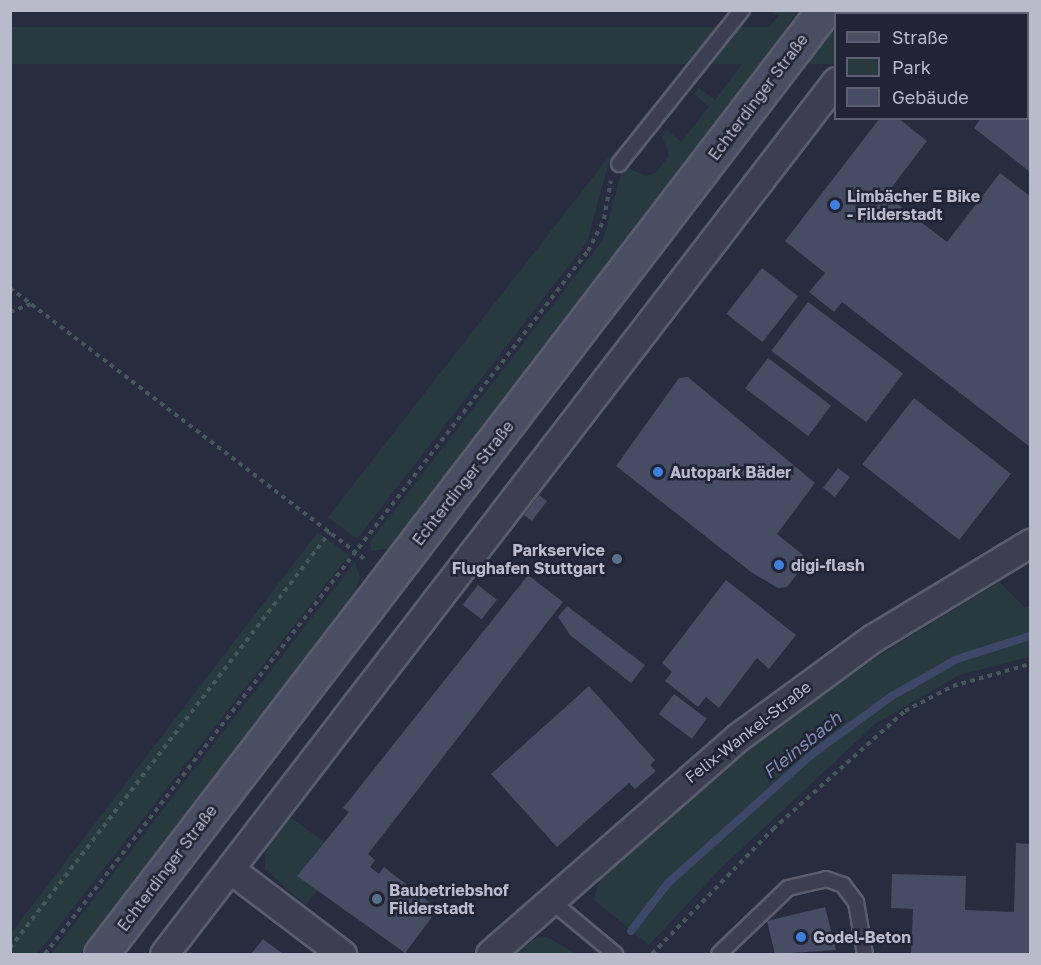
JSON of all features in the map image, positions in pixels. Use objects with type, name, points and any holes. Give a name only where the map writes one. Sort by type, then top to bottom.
[{"type":"main road","name":"Echterdinger Straße","points":[[101,954],[824,10]]},
{"type":"street","points":[[164,954],[834,84]]},
{"type":"street","name":"Felix-Wankel-Straße","points":[[490,954],[688,778],[807,686],[873,638],[1030,543]]},
{"type":"street","points":[[230,869],[342,954]]},
{"type":"lane","points":[[619,164],[742,10]]},
{"type":"lane","points":[[719,954],[788,888],[826,879],[843,885],[856,902],[865,954]]},
{"type":"lane","points":[[550,900],[615,954]]},
{"type":"path","points":[[45,954],[597,238],[619,164]]},
{"type":"path","points":[[10,288],[389,578]]},
{"type":"path","points":[[10,312],[32,304]]},
{"type":"path","points":[[10,948],[330,532]]},
{"type":"path","points":[[652,954],[781,821],[905,711],[953,686],[1030,664]]},
{"type":"green space","points":[[771,11],[797,11],[753,79],[393,548],[371,551],[370,542],[603,240],[623,166],[646,176],[656,173],[669,155],[662,136],[667,130],[681,142],[709,107],[694,94],[699,88],[715,100],[778,16]]},
{"type":"green space","points":[[10,27],[834,27],[834,64],[10,64]]},
{"type":"green space","points":[[611,154],[587,242],[357,539],[328,517]]},
{"type":"green space","points":[[318,532],[349,555],[37,954],[11,954],[11,933]]},
{"type":"green space","points":[[355,562],[360,578],[352,600],[80,954],[51,954]]},
{"type":"green space","points":[[999,582],[1025,608],[1030,606],[1030,657],[959,675],[875,724],[722,867],[649,945],[594,900],[601,874],[705,781],[838,681]]},
{"type":"green space","points":[[286,814],[324,842],[297,876],[319,888],[306,905],[265,869],[266,840]]},
{"type":"green space","points":[[547,937],[576,954],[518,954],[535,938]]},
{"type":"building","points":[[965,10],[1030,10],[1030,172],[974,128],[980,120],[1029,120],[1029,12]]},
{"type":"building","points":[[878,120],[901,120],[927,141],[886,195],[947,242],[1000,173],[1030,196],[1030,447],[842,302],[834,312],[809,292],[825,273],[785,241]]},
{"type":"building","points":[[762,268],[798,296],[763,342],[726,314]]},
{"type":"building","points":[[808,302],[903,374],[866,422],[771,351]]},
{"type":"building","points":[[768,358],[831,406],[808,436],[745,388]]},
{"type":"building","points":[[688,377],[815,483],[777,534],[803,555],[804,565],[787,587],[778,588],[751,572],[616,466],[679,378]]},
{"type":"building","points":[[914,398],[1011,474],[959,540],[862,464]]},
{"type":"building","points":[[838,468],[850,477],[835,497],[823,488]]},
{"type":"building","points":[[539,495],[547,501],[532,521],[524,515]]},
{"type":"building","points":[[528,575],[563,602],[368,854],[375,860],[370,867],[379,874],[384,867],[438,909],[405,953],[297,876],[349,812],[343,808]]},
{"type":"building","points":[[726,580],[796,635],[769,669],[757,658],[719,708],[706,697],[698,707],[665,681],[672,672],[662,663]]},
{"type":"building","points":[[478,585],[497,600],[482,619],[463,605]]},
{"type":"building","points":[[567,606],[645,665],[631,683],[570,635],[558,617]]},
{"type":"building","points":[[589,686],[655,760],[650,765],[656,771],[635,789],[629,783],[557,847],[491,774]]},
{"type":"building","points":[[674,694],[707,719],[692,739],[659,714]]},
{"type":"building","points":[[1016,843],[1030,844],[1030,954],[911,954],[913,909],[891,908],[892,874],[966,876],[965,910],[1014,912]]},
{"type":"building","points":[[825,907],[836,950],[775,954],[767,921]]},
{"type":"building","points":[[263,939],[283,954],[251,954]]},
{"type":"waterway","name":"Fleinsbach","points":[[631,931],[668,883],[811,755],[892,696],[957,659],[1030,636]]},
{"type":"place","name":"Limbächer E Bike - Filderstadt","points":[[835,205]]},
{"type":"place","name":"Autopark Bäder","points":[[658,472]]},
{"type":"place","name":"Parkservice Flughafen Stuttgart","points":[[617,559]]},
{"type":"place","name":"digi-flash","points":[[779,565]]},
{"type":"place","name":"Baubetriebshof Filderstadt","points":[[377,899]]},
{"type":"place","name":"Godel-Beton","points":[[801,937]]}]
